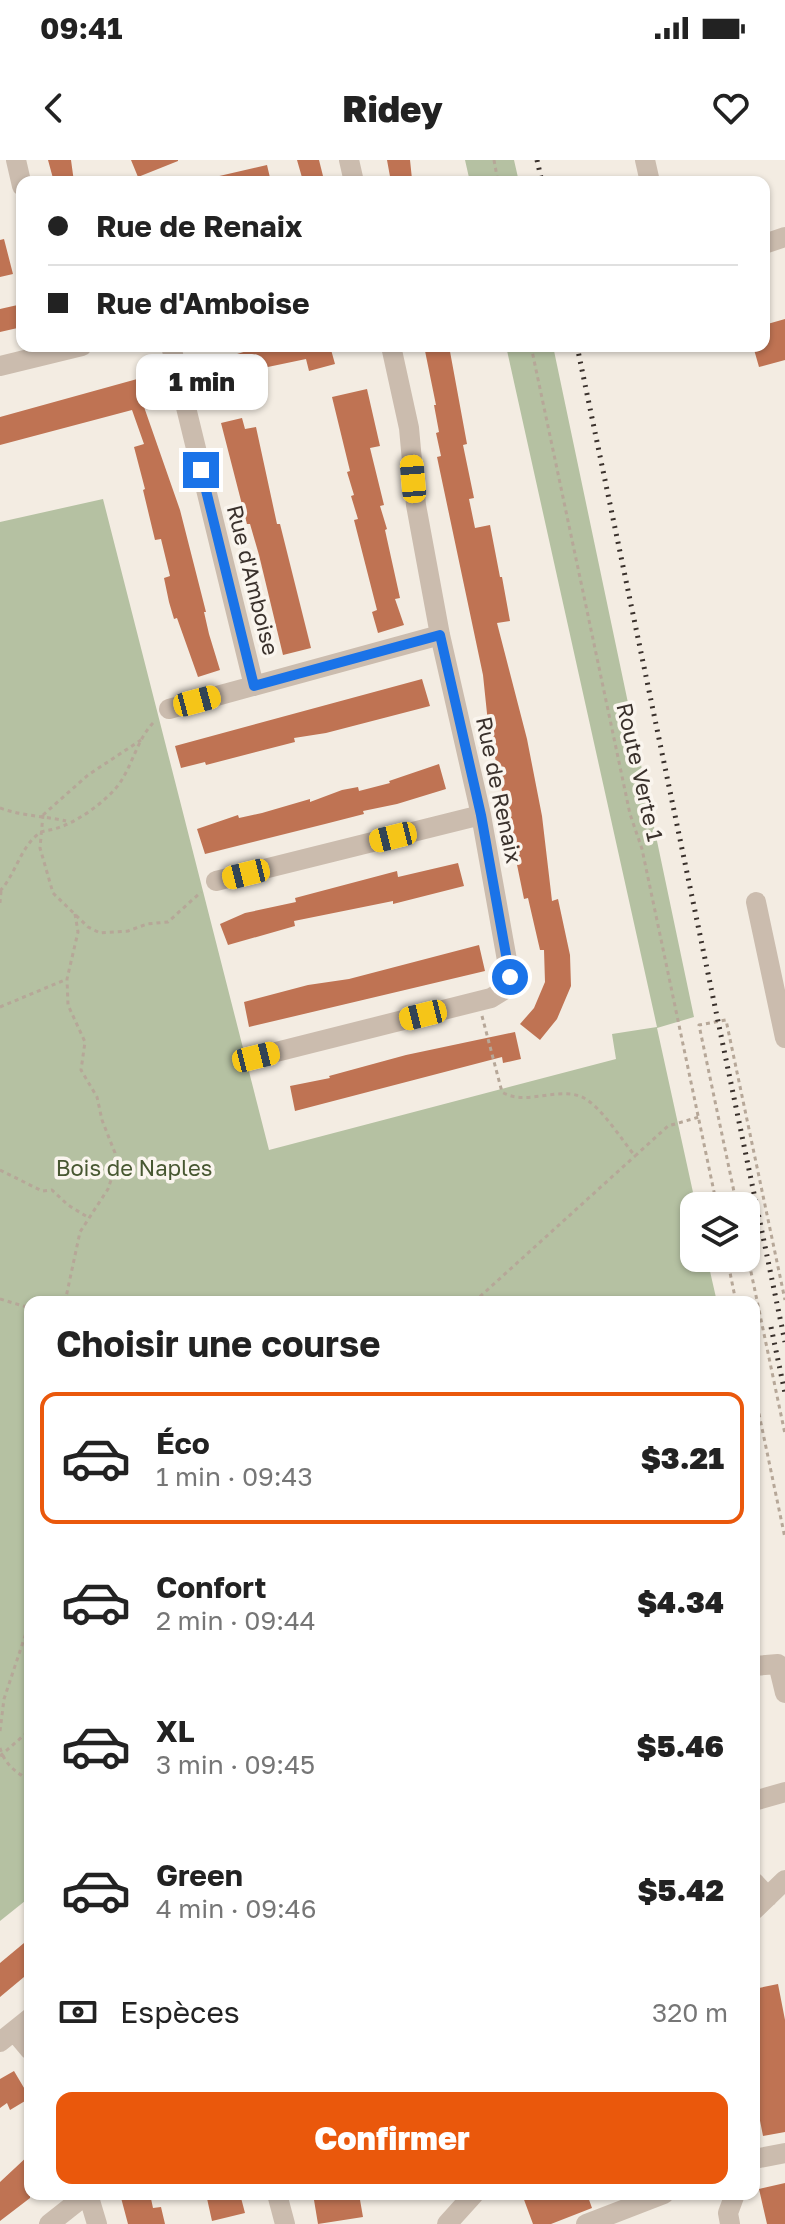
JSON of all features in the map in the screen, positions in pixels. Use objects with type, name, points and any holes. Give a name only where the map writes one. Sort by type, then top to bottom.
[{"type":"street","points":[[0,366],[47,352]]},
{"type":"street","name":"Rue d'Amboise","points":[[172,352],[254,686]]},
{"type":"street","name":"Rue de Renaix","points":[[256,1057],[491,998],[504,990],[509,982],[510,967],[481,815],[440,635],[416,505],[409,428],[392,352]]},
{"type":"street","points":[[169,709],[440,635]]},
{"type":"street","points":[[216,881],[481,815]]},
{"type":"street","points":[[756,902],[785,1038]]},
{"type":"street","points":[[760,1666],[778,1664],[785,1693]]},
{"type":"street","points":[[760,1799],[785,1792]]},
{"type":"street","points":[[760,1895],[785,1880]]},
{"type":"street","points":[[760,2158],[785,2153]]},
{"type":"street","points":[[49,2224],[80,2200]]},
{"type":"street","points":[[90,2200],[97,2224]]},
{"type":"street","points":[[279,2200],[285,2224]]},
{"type":"street","points":[[447,2224],[469,2200]]},
{"type":"street","points":[[586,2224],[648,2200]]},
{"type":"path","name":"Route Verte 1","points":[[532,352],[714,1192]]},
{"type":"path","points":[[0,903],[0,891],[28,846],[44,830],[54,829],[99,806],[118,787],[151,724],[169,709]]},
{"type":"path","points":[[43,815],[88,775],[143,738]]},
{"type":"path","points":[[121,754],[137,749]]},
{"type":"path","points":[[0,808],[16,814],[43,815],[69,822]]},
{"type":"path","points":[[43,815],[40,848],[53,893],[100,933],[128,931],[147,924],[168,922],[216,881]]},
{"type":"path","points":[[66,1296],[80,1232],[108,1189],[115,1168],[115,1153],[97,1097],[81,1070],[85,1046],[68,1005],[67,979],[78,932],[75,914]]},
{"type":"path","points":[[0,1007],[67,979]]},
{"type":"path","points":[[481,1011],[500,1089],[508,1096],[572,1094],[592,1104],[635,1156]]},
{"type":"path","points":[[734,1192],[699,1025],[726,1020],[785,1300]]},
{"type":"path","points":[[529,1096],[529,1104]]},
{"type":"path","points":[[587,1109],[592,1104]]},
{"type":"path","points":[[481,1296],[668,1126],[699,1117]]},
{"type":"path","points":[[0,1170],[42,1191],[52,1190],[89,1218]]},
{"type":"path","points":[[730,1272],[735,1296]]},
{"type":"path","points":[[751,1272],[756,1296]]},
{"type":"path","points":[[0,1299],[24,1306]]},
{"type":"path","points":[[760,1315],[785,1434]]},
{"type":"path","points":[[760,1419],[785,1538]]},
{"type":"path","points":[[0,1731],[4,1699],[24,1639]]},
{"type":"path","points":[[1,1755],[24,1735]]},
{"type":"path","points":[[0,1748],[1,1755],[14,1771],[24,1777]]},
{"type":"green space","points":[[465,160],[514,160],[518,176],[469,176]]},
{"type":"green space","name":"Bois de Naples","points":[[507,352],[554,352],[694,1017],[657,1028],[693,1192],[680,1192],[680,1272],[710,1272],[716,1296],[24,1296],[24,1902],[0,1921],[0,522],[103,499],[269,1150],[616,1059],[612,1034],[657,1027]]},
{"type":"building","points":[[48,160],[71,160],[73,176],[52,176]]},
{"type":"building","points":[[131,160],[178,160],[140,176],[138,176]]},
{"type":"building","points":[[297,160],[319,160],[323,176],[302,176]]},
{"type":"building","points":[[387,160],[410,160],[412,176],[390,176]]},
{"type":"building","points":[[267,165],[270,176],[219,176]]},
{"type":"building","points":[[4,239],[13,274],[0,277],[0,240]]},
{"type":"building","points":[[16,305],[16,328],[0,332],[0,309]]},
{"type":"building","points":[[785,319],[785,360],[759,367],[755,352],[770,352],[770,323]]},
{"type":"building","points":[[243,352],[332,352],[335,364],[309,371],[306,359],[263,368],[225,380],[227,387],[208,392],[201,366]]},
{"type":"building","points":[[425,352],[450,352],[474,498],[469,499],[475,528],[490,525],[502,577],[510,621],[497,623],[527,739],[542,816],[552,901],[558,899],[570,955],[571,986],[557,1019],[540,1040],[520,1024],[534,1008],[545,982],[544,950],[540,950],[528,898],[524,899],[488,723],[483,675],[437,457],[441,456],[436,433],[439,432]]},
{"type":"building","points":[[148,376],[156,400],[143,404],[180,510],[220,670],[198,677],[169,602],[164,578],[170,576],[161,539],[155,540],[143,490],[134,447],[144,444],[132,410],[0,445],[0,417]]},
{"type":"building","points":[[367,389],[380,446],[370,448],[384,505],[380,506],[400,598],[395,599],[404,625],[378,633],[372,612],[377,610],[354,520],[358,519],[347,472],[350,471],[332,397]]},
{"type":"building","points":[[242,418],[245,429],[256,427],[277,524],[280,524],[311,648],[283,655],[259,555],[250,524],[247,524],[221,423]]},
{"type":"building","points":[[422,679],[430,706],[326,733],[294,738],[295,742],[206,765],[205,762],[181,768],[175,746]]},
{"type":"building","points":[[439,764],[446,789],[363,811],[364,814],[205,854],[197,829],[238,815],[239,818],[310,799],[310,802],[342,790],[358,787],[359,791],[390,783]]},
{"type":"building","points":[[458,863],[464,886],[393,904],[393,901],[294,921],[295,926],[228,945],[220,924],[245,913],[296,902],[295,898],[397,871],[398,877]]},
{"type":"building","points":[[479,945],[485,971],[249,1027],[244,1002]]},
{"type":"building","points":[[515,1032],[521,1059],[503,1063],[502,1057],[295,1111],[290,1086],[330,1078],[406,1055]]},
{"type":"building","points":[[24,1943],[24,1977],[0,1997],[0,1963]]},
{"type":"building","points":[[778,1984],[785,2020],[785,2132],[763,2136],[760,2121],[760,1988]]},
{"type":"building","points":[[14,2071],[24,2088],[24,2102],[10,2110],[7,2103],[0,2108],[0,2079]]},
{"type":"building","points":[[24,2160],[24,2200],[27,2200],[0,2221],[0,2182]]},
{"type":"building","points":[[785,2183],[785,2224],[767,2224],[760,2189]]},
{"type":"building","points":[[122,2200],[151,2200],[153,2208],[161,2207],[165,2224],[128,2224]]},
{"type":"building","points":[[207,2200],[242,2200],[245,2213],[212,2221]]},
{"type":"building","points":[[314,2200],[360,2200],[363,2217],[318,2224]]},
{"type":"building","points":[[524,2200],[589,2200],[592,2208],[551,2224],[533,2224]]},
{"type":"railway","points":[[537,160],[541,176]]},
{"type":"railway","points":[[578,352],[785,1342]]},
{"type":"railway","points":[[771,1327],[785,1393]]},
{"type":"route","points":[[201,470],[254,686],[440,635],[481,815],[510,977]]}]
